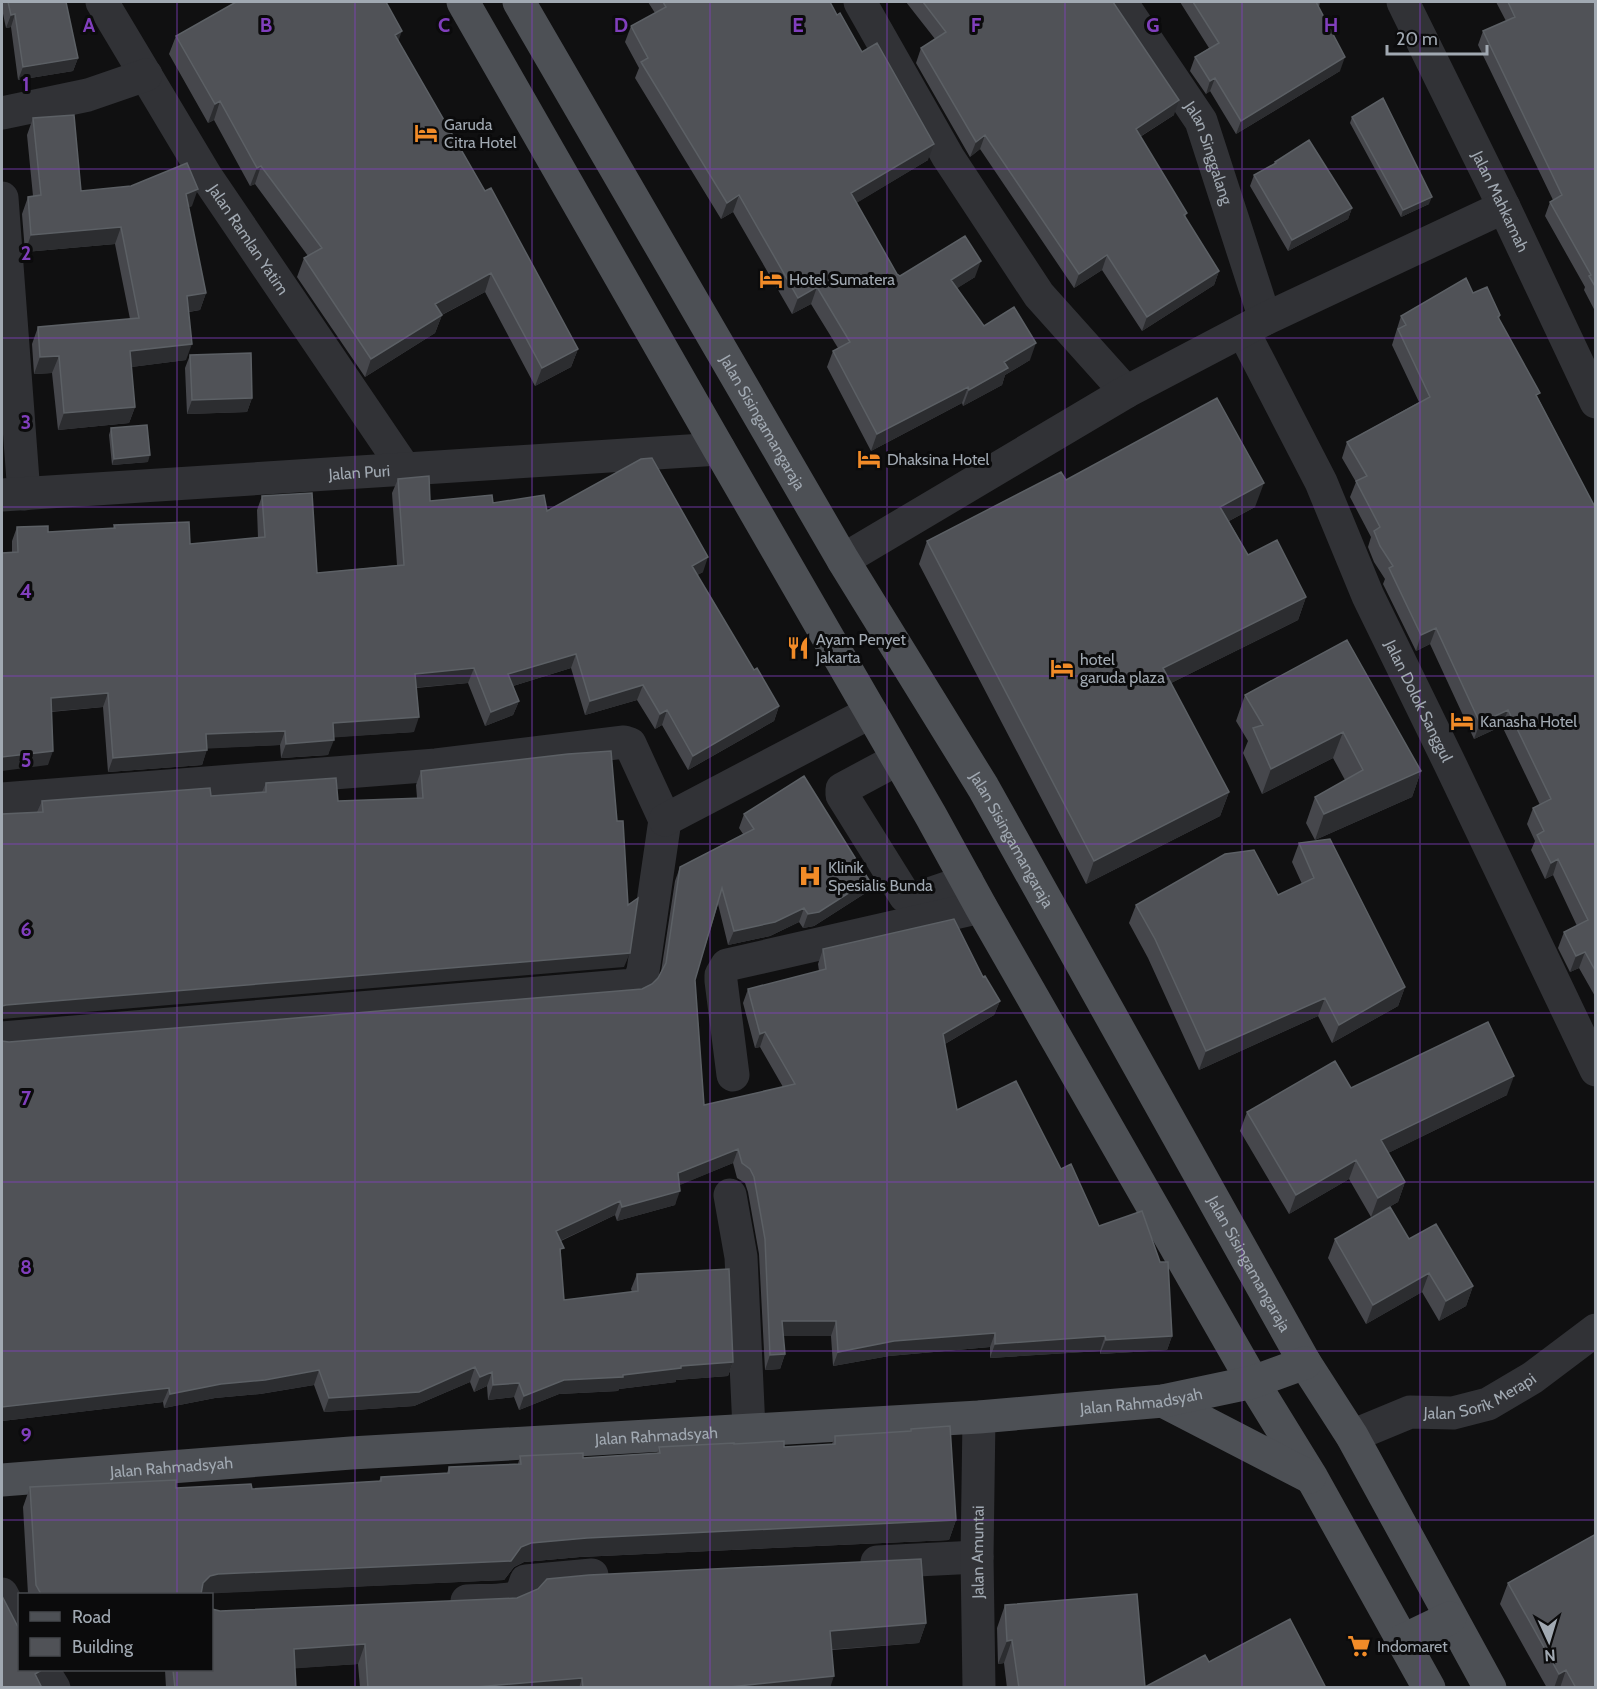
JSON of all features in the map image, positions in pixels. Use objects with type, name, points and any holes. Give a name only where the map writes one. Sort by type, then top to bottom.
[{"type":"main road","points":[[463,2],[1253,1382],[1311,1478],[1429,1688]]},
{"type":"main road","name":"Jalan Sisingamangaraja","points":[[519,2],[843,560],[983,787],[1305,1364],[1352,1437],[1490,1688]]},
{"type":"main road","name":"Jalan Rahmadsyah","points":[[2,1480],[351,1453],[979,1417],[1164,1401],[1253,1382],[1305,1364]]},
{"type":"main road","points":[[1164,1401],[1311,1478]]},
{"type":"main road","points":[[1402,1641],[1450,1618]]},
{"type":"street","name":"Jalan Ramlan Yatim","points":[[102,2],[206,176],[405,471]]},
{"type":"street","points":[[860,2],[948,157],[1039,295],[1126,392]]},
{"type":"street","name":"Jalan Singgalang","points":[[1121,2],[1201,121],[1254,325]]},
{"type":"street","name":"Jalan Mahkamah","points":[[1404,2],[1596,402]]},
{"type":"street","points":[[2,113],[88,95],[146,75]]},
{"type":"street","points":[[2,198],[13,495]]},
{"type":"street","points":[[843,560],[1126,392],[1254,325],[1504,207]]},
{"type":"street","name":"Jalan Dolok Sanggul","points":[[1254,325],[1368,596],[1596,1070]]},
{"type":"street","name":"Jalan Puri","points":[[13,495],[719,449]]},
{"type":"street","points":[[665,820],[871,712]]},
{"type":"street","points":[[2,799],[436,765],[624,742],[630,744],[665,820],[643,971],[640,979],[634,984],[2,1038]]},
{"type":"street","points":[[898,759],[842,789],[842,795],[905,896],[914,899],[974,894]]},
{"type":"street","points":[[733,1075],[721,981],[726,965],[974,894]]},
{"type":"street","points":[[730,1195],[741,1257],[749,1429]]},
{"type":"street","name":"Jalan Sorik Merapi","points":[[1352,1437],[1410,1412],[1453,1413],[1488,1404],[1532,1378],[1596,1330]]},
{"type":"street","name":"Jalan Amuntai","points":[[979,1417],[977,1557],[979,1688]]},
{"type":"street","points":[[849,1563],[977,1557]]},
{"type":"street","points":[[438,1602],[509,1599],[522,1592],[526,1581],[616,1574]]},
{"type":"street","points":[[44,1671],[54,1688]]},
{"type":"building","points":[[8,2],[66,2],[78,58],[23,67],[15,14],[11,15]]},
{"type":"building","points":[[236,2],[386,2],[402,31],[395,35],[485,191],[491,188],[578,349],[542,368],[491,273],[435,304],[442,315],[371,359],[304,258],[322,248],[261,166],[257,168],[220,101],[215,104],[176,36]]},
{"type":"building","points":[[663,2],[830,2],[837,15],[840,13],[862,52],[877,43],[934,144],[851,193],[900,276],[965,236],[981,261],[951,280],[984,326],[1014,307],[1036,343],[1004,362],[1008,368],[969,390],[968,387],[877,434],[833,351],[850,342],[817,287],[798,298],[739,195],[727,203],[641,62],[648,58],[631,26],[666,7]]},
{"type":"building","points":[[923,2],[1113,2],[1179,100],[1136,129],[1187,213],[1184,215],[1219,271],[1147,317],[1107,255],[1079,274],[985,135],[976,142],[921,48],[946,32]]},
{"type":"building","points":[[1193,2],[1316,2],[1345,57],[1241,121],[1215,78],[1210,81],[1195,57],[1219,43]]},
{"type":"building","points":[[1508,2],[1596,2],[1596,288],[1550,202],[1562,195],[1483,31],[1515,17]]},
{"type":"building","points":[[1383,98],[1432,197],[1403,210],[1352,117]]},
{"type":"building","points":[[74,115],[81,191],[131,186],[187,163],[198,189],[186,194],[206,293],[187,296],[192,344],[130,351],[135,407],[64,413],[59,356],[40,357],[38,327],[139,318],[121,227],[31,235],[28,197],[41,195],[33,118]]},
{"type":"building","points":[[1309,140],[1352,208],[1292,240],[1254,175]]},
{"type":"building","points":[[1466,278],[1473,293],[1487,287],[1500,315],[1498,317],[1540,393],[1536,395],[1596,509],[1596,972],[1585,952],[1576,956],[1564,932],[1588,920],[1558,859],[1551,863],[1537,835],[1544,831],[1533,808],[1551,799],[1508,710],[1480,723],[1436,628],[1421,635],[1389,568],[1393,566],[1380,546],[1374,531],[1380,527],[1356,481],[1367,476],[1347,442],[1430,397],[1398,329],[1406,325],[1401,316]]},
{"type":"building","points":[[251,353],[252,398],[192,400],[190,355]]},
{"type":"building","points":[[1217,398],[1264,483],[1220,507],[1248,555],[1277,540],[1306,597],[1163,668],[1229,792],[1094,861],[927,541],[1061,472],[1066,480]]},
{"type":"building","points":[[147,425],[150,455],[114,459],[111,428]]},
{"type":"building","points":[[652,458],[708,557],[692,566],[754,670],[757,668],[779,706],[693,756],[667,710],[660,714],[643,685],[590,701],[576,654],[508,674],[519,701],[491,712],[474,668],[415,674],[419,717],[333,723],[334,740],[286,744],[285,731],[206,734],[207,750],[113,758],[108,693],[51,698],[53,751],[2,757],[2,553],[18,552],[17,527],[48,526],[48,532],[115,528],[114,525],[189,522],[190,544],[265,537],[262,496],[312,493],[317,573],[404,565],[398,479],[429,476],[430,501],[492,495],[493,503],[544,495],[547,511],[641,459]]},
{"type":"building","points":[[1347,640],[1421,771],[1324,814],[1315,797],[1363,770],[1343,732],[1271,769],[1253,728],[1263,725],[1245,695]]},
{"type":"building","points":[[611,751],[617,821],[623,821],[628,905],[638,898],[630,953],[2,1006],[2,814],[43,812],[42,801],[210,788],[211,796],[266,792],[266,783],[336,778],[338,801],[423,798],[421,771]]},
{"type":"building","points":[[804,776],[869,880],[819,912],[808,914],[804,908],[775,922],[734,931],[722,888],[695,980],[704,1105],[795,1084],[765,1032],[760,1034],[748,989],[826,969],[823,949],[954,919],[983,977],[985,976],[1000,1001],[943,1034],[957,1110],[1016,1081],[1061,1169],[1071,1164],[1099,1226],[1142,1211],[1160,1262],[1168,1262],[1172,1336],[1106,1340],[1105,1336],[995,1344],[995,1333],[894,1341],[838,1352],[836,1321],[782,1321],[785,1354],[770,1355],[765,1239],[754,1177],[750,1169],[742,1163],[738,1149],[678,1173],[680,1191],[622,1207],[620,1201],[556,1231],[564,1248],[560,1249],[564,1300],[638,1291],[637,1274],[729,1269],[733,1362],[681,1366],[681,1368],[623,1375],[623,1377],[564,1380],[524,1396],[519,1383],[493,1385],[492,1372],[480,1377],[475,1367],[419,1392],[329,1398],[319,1370],[170,1394],[169,1388],[2,1407],[2,1041],[642,989],[658,978],[666,963],[680,867],[754,829],[744,814]]},
{"type":"building","points":[[1330,839],[1405,987],[1339,1025],[1325,998],[1206,1051],[1155,939],[1136,905],[1225,854],[1254,850],[1278,895],[1314,878],[1299,843]]},
{"type":"building","points":[[1488,1022],[1514,1076],[1381,1140],[1405,1182],[1378,1198],[1356,1160],[1296,1195],[1247,1112],[1335,1061],[1351,1088]]},
{"type":"building","points":[[1390,1207],[1409,1239],[1436,1224],[1473,1286],[1446,1301],[1429,1273],[1373,1305],[1335,1239]]},
{"type":"building","points":[[950,1426],[956,1520],[587,1538],[531,1543],[521,1547],[511,1561],[218,1574],[210,1576],[203,1583],[201,1593],[40,1593],[36,1585],[30,1487],[176,1480],[176,1488],[251,1484],[252,1489],[381,1481],[381,1477],[449,1473],[449,1467],[521,1464],[520,1456],[583,1453],[583,1458],[660,1453],[659,1447],[784,1441],[784,1447],[835,1444],[835,1436],[911,1431],[911,1429]]},
{"type":"building","points":[[1596,1534],[1596,1688],[1576,1688],[1566,1670],[1559,1674],[1508,1583]]},
{"type":"building","points":[[921,1559],[926,1623],[830,1631],[834,1676],[720,1688],[583,1688],[582,1678],[464,1688],[368,1688],[365,1644],[294,1649],[296,1688],[175,1688],[173,1671],[213,1671],[213,1609],[220,1611],[517,1598],[538,1589],[547,1579]]},
{"type":"building","points":[[1137,1594],[1145,1687],[1205,1655],[1209,1662],[1290,1619],[1326,1688],[1019,1688],[1012,1640],[1007,1641],[1005,1605]]},
{"type":"building","points":[[2,1596],[18,1627],[18,1671],[40,1671],[35,1674],[42,1688],[2,1688]]},
{"type":"place","name":"Garuda Citra Hotel","points":[[426,133]]},
{"type":"place","name":"Hotel Sumatera","points":[[771,279]]},
{"type":"place","name":"Dhaksina Hotel","points":[[869,459]]},
{"type":"place","name":"Ayam Penyet Jakarta","points":[[798,648]]},
{"type":"place","name":"hotel garuda plaza","points":[[1062,668]]},
{"type":"place","name":"Kanasha Hotel","points":[[1462,721]]},
{"type":"place","name":"Klinik Spesialis Bunda","points":[[810,876]]},
{"type":"place","name":"Indomaret","points":[[1359,1646]]}]
